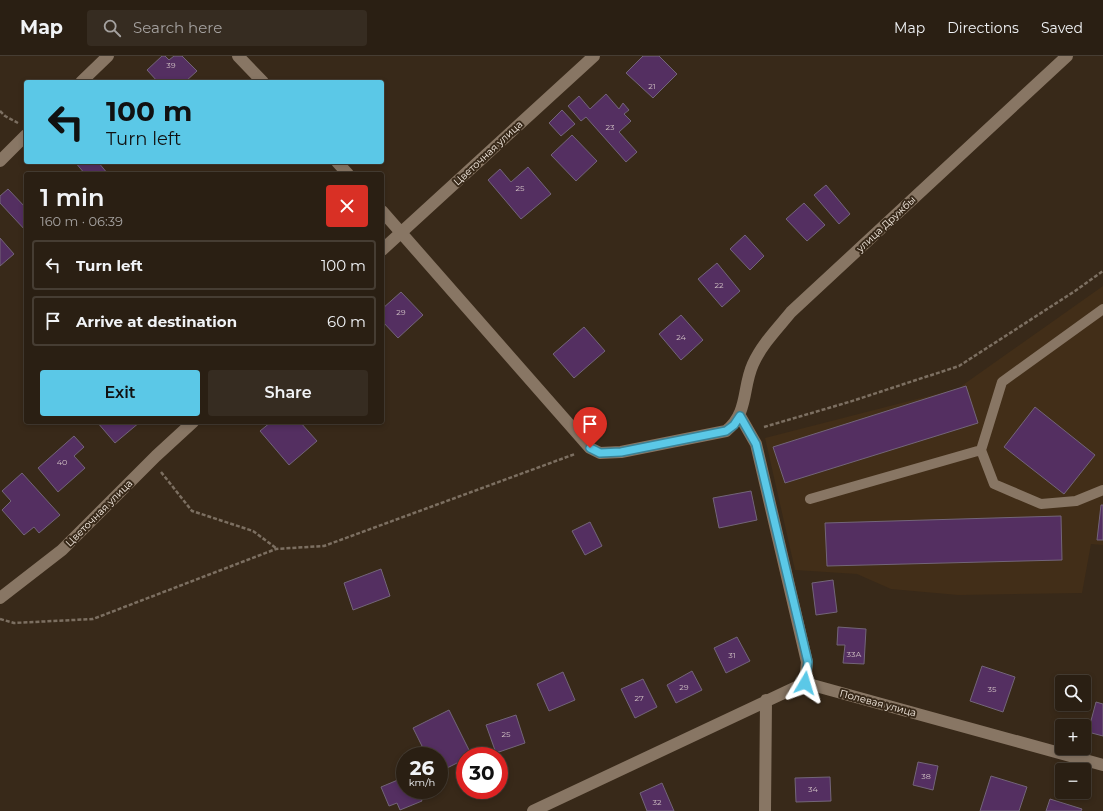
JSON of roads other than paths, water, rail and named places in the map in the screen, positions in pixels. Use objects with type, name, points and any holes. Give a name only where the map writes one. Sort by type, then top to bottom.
[{"type":"street","points":[[83,80],[108,56]]},
{"type":"street","points":[[238,56],[260,80]]},
{"type":"street","name":"Цветочная улица","points":[[384,248],[594,56]]},
{"type":"street","name":"улица Дружбы","points":[[740,416],[753,364],[760,350],[792,312],[1067,56]]},
{"type":"street","points":[[0,161],[24,137]]},
{"type":"street","points":[[339,164],[346,172]]},
{"type":"street","points":[[384,213],[590,448],[600,453],[621,452],[726,431],[734,425],[740,416],[756,444],[808,662],[805,683],[766,700],[533,811]]},
{"type":"street","name":"Цветочная улица","points":[[0,598],[62,550],[156,456],[191,424]]},
{"type":"street","name":"Полевая улица","points":[[805,683],[1103,765]]},
{"type":"street","points":[[765,811],[766,700]]},
{"type":"lane","points":[[1103,309],[1002,382],[981,450],[994,484],[1041,504],[1076,501],[1103,490]]},
{"type":"lane","points":[[810,500],[981,450]]}]
